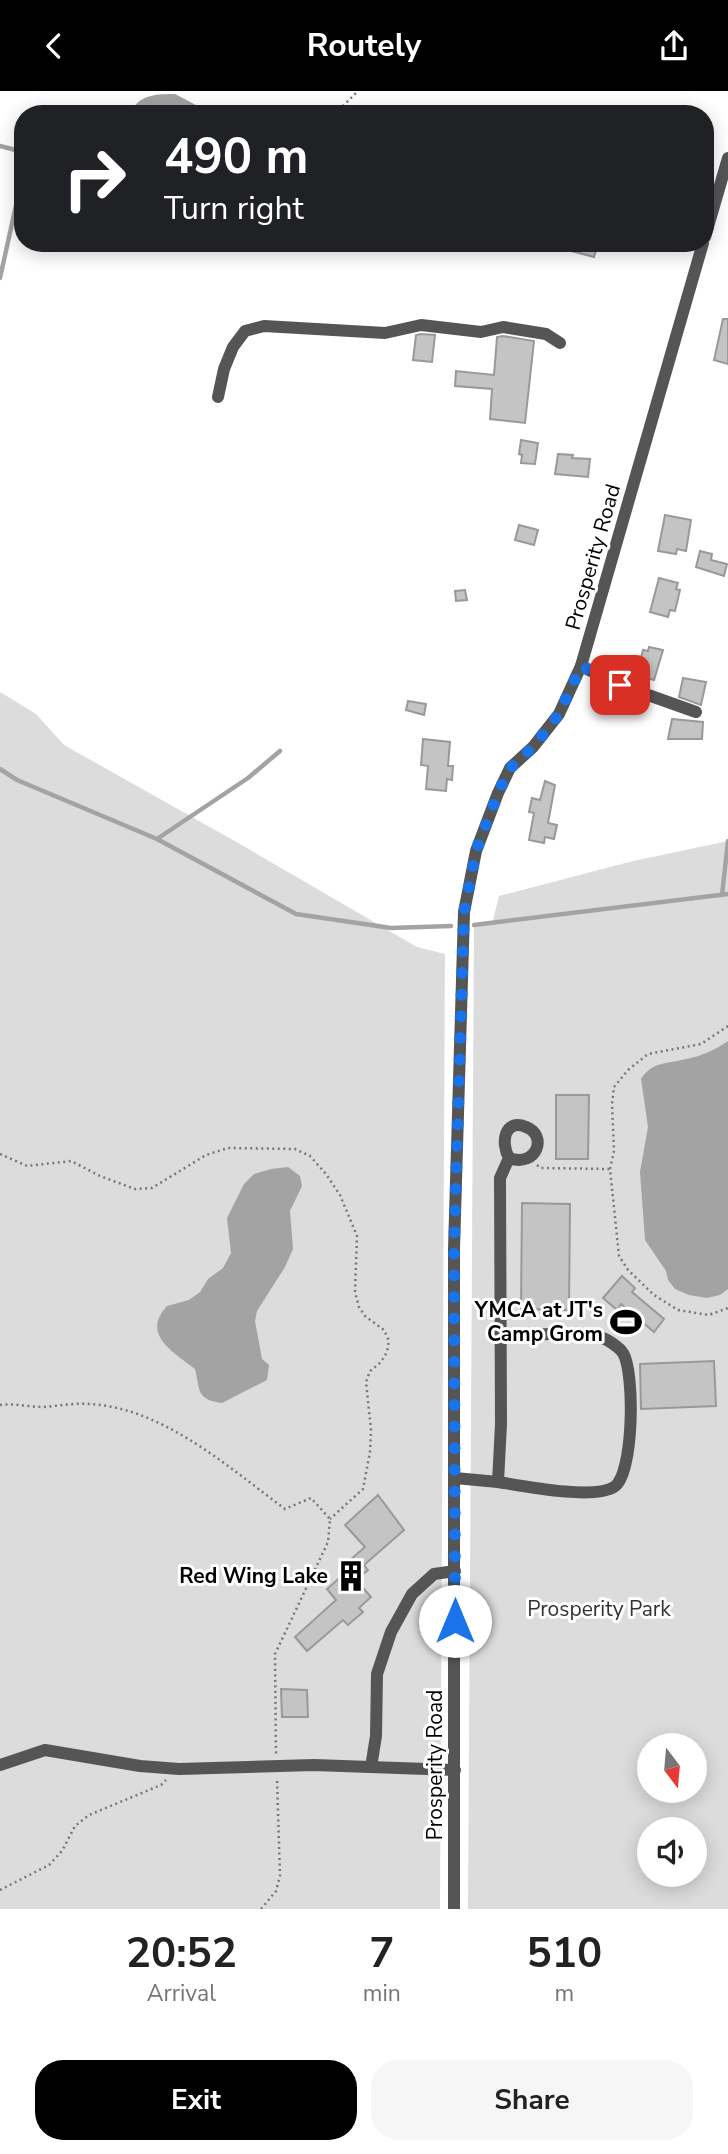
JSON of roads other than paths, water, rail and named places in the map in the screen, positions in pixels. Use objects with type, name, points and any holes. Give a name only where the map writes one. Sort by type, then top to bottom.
[{"type":"street","points":[[718,188],[728,157]]},
{"type":"street","name":"Prosperity Road","points":[[454,1909],[454,1249],[464,912],[476,851],[498,793],[510,768],[533,747],[559,714],[581,666],[700,252]]},
{"type":"street","points":[[218,397],[223,369],[233,347],[245,331],[264,326],[384,333],[421,325],[481,333],[503,327],[546,334],[560,343]]},
{"type":"street","points":[[581,666],[620,685],[696,712]]},
{"type":"street","points":[[518,1125],[534,1132],[538,1141],[536,1152],[528,1160],[509,1158],[503,1149],[503,1138],[508,1130],[518,1125]]},
{"type":"street","points":[[498,1482],[500,1178],[509,1158]]},
{"type":"street","points":[[455,1478],[552,1490],[594,1492],[615,1487],[623,1475],[630,1437],[630,1388],[623,1353],[604,1338],[501,1336]]},
{"type":"street","points":[[371,1767],[376,1736],[377,1674],[391,1632],[412,1594],[434,1574],[455,1571]]},
{"type":"street","points":[[0,1765],[45,1750],[140,1766],[179,1769],[276,1766],[455,1770]]},
{"type":"waterway","points":[[0,146],[14,150]]},
{"type":"waterway","points":[[0,278],[14,215]]},
{"type":"waterway","points":[[157,839],[248,778],[280,751]]},
{"type":"waterway","points":[[0,769],[17,780],[157,839],[296,914],[391,928],[451,926]]},
{"type":"waterway","points":[[722,895],[728,841]]},
{"type":"waterway","points":[[474,925],[728,894]]},
{"type":"place","name":"YMCA at JT's Camp Grom","points":[[626,1322]]},
{"type":"place","name":"Red Wing Lake","points":[[351,1576]]},
{"type":"park label","name":"Prosperity Park","points":[[599,1609]]}]
